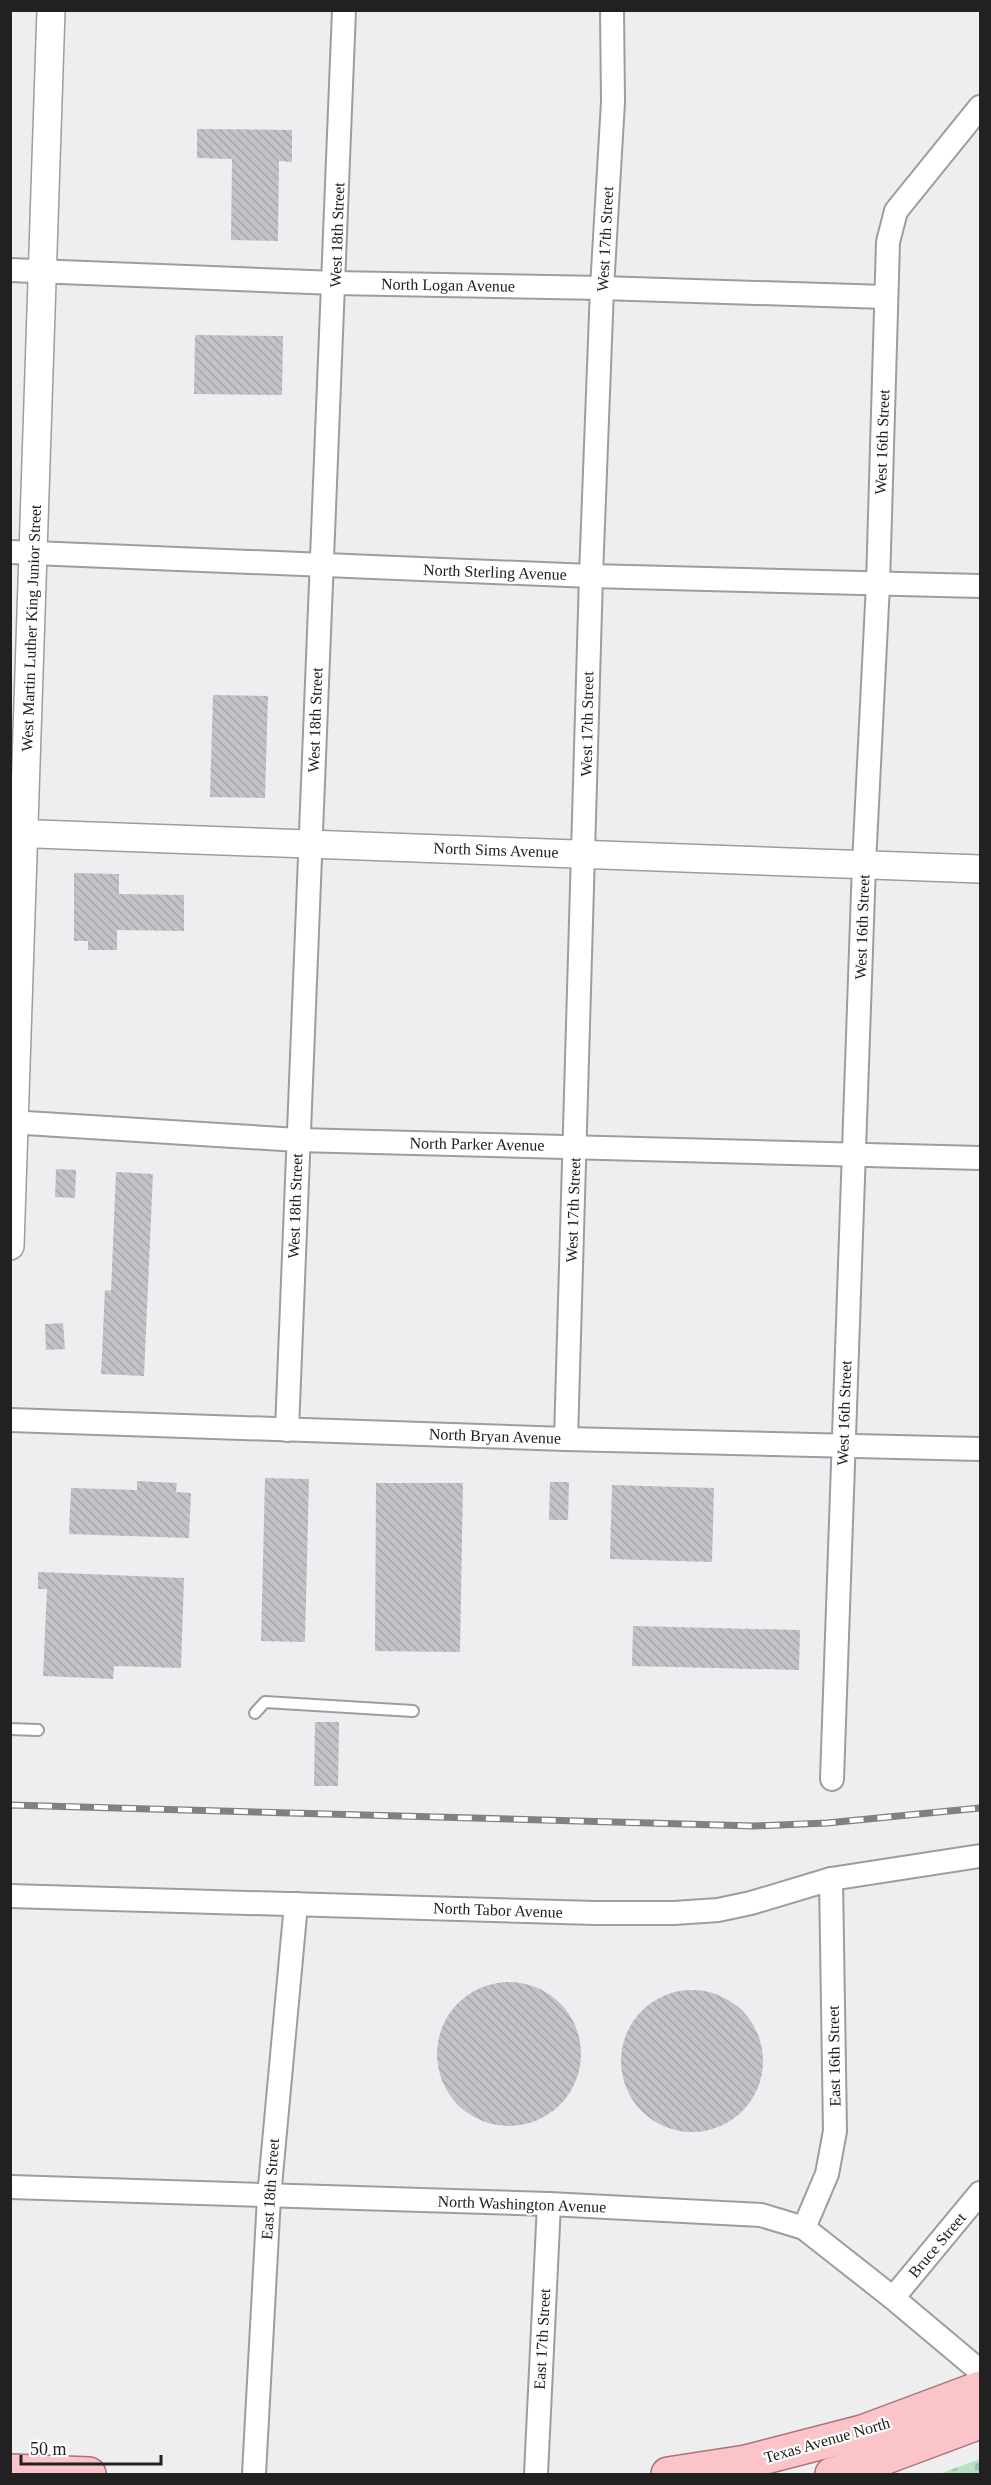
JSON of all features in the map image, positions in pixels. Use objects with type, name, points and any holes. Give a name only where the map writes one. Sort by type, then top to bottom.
[{"type":"main road","name":"Texas Avenue North","points":[[668,2475],[746,2463],[862,2432],[981,2388]]},
{"type":"main road","points":[[767,2475],[892,2439],[963,2412],[981,2399]]},
{"type":"main road","name":"Texas Avenue North","points":[[832,2475],[981,2422]]},
{"type":"main road","points":[[10,2471],[88,2475]]},
{"type":"street","name":"West Martin Luther King Junior Street","points":[[10,1246],[22,552],[43,271],[51,10]]},
{"type":"street","name":"West 18th Street","points":[[287,1430],[335,283],[344,10]]},
{"type":"street","name":"West 17th Street","points":[[566,1438],[591,576],[602,288],[613,102],[612,10]]},
{"type":"street","name":"West 16th Street","points":[[832,1779],[864,864],[878,584],[888,242],[896,211],[981,107]]},
{"type":"street","name":"North Logan Avenue","points":[[10,270],[335,283],[886,297]]},
{"type":"street","name":"North Sterling Avenue","points":[[22,552],[591,576],[981,586]]},
{"type":"street","name":"North Sims Avenue","points":[[17,834],[981,869]]},
{"type":"street","name":"North Parker Avenue","points":[[12,1122],[298,1140],[981,1158]]},
{"type":"street","name":"North Bryan Avenue","points":[[10,1420],[981,1449]]},
{"type":"street","name":"North Tabor Avenue","points":[[10,1896],[595,1913],[674,1913],[718,1910],[751,1903],[831,1879],[981,1856]]},
{"type":"street","name":"East 16th Street","points":[[804,2228],[827,2174],[835,2131],[831,1879]]},
{"type":"street","name":"East 18th Street","points":[[254,2475],[269,2197],[296,1904]]},
{"type":"street","name":"North Washington Avenue","points":[[10,2187],[269,2197],[549,2204],[762,2215],[804,2228],[981,2371]]},
{"type":"street","name":"Bruce Street","points":[[893,2298],[981,2193]]},
{"type":"street","name":"East 17th Street","points":[[536,2475],[549,2204]]},
{"type":"lane","points":[[255,1713],[266,1702],[413,1711]]},
{"type":"lane","points":[[10,1729],[38,1730]]},
{"type":"green space","points":[[980,2459],[980,2474],[939,2474]]},
{"type":"building","points":[[197,129],[292,130],[292,162],[279,161],[278,241],[231,240],[232,159],[197,158]]},
{"type":"building","points":[[195,335],[283,336],[282,395],[194,394]]},
{"type":"building","points":[[213,695],[268,696],[265,798],[210,797]]},
{"type":"building","points":[[74,873],[119,874],[119,894],[184,895],[184,931],[117,930],[117,950],[88,950],[88,941],[74,941]]},
{"type":"building","points":[[56,1169],[76,1170],[75,1198],[55,1197]]},
{"type":"building","points":[[116,1172],[153,1174],[144,1376],[101,1374],[105,1290],[111,1291]]},
{"type":"building","points":[[63,1323],[65,1349],[46,1350],[45,1324]]},
{"type":"building","points":[[265,1478],[309,1479],[305,1642],[261,1641]]},
{"type":"building","points":[[137,1481],[177,1483],[176,1492],[191,1493],[189,1538],[69,1534],[71,1488],[137,1490]]},
{"type":"building","points":[[550,1482],[569,1482],[568,1520],[549,1520]]},
{"type":"building","points":[[376,1483],[463,1483],[460,1652],[375,1651]]},
{"type":"building","points":[[612,1485],[714,1488],[712,1562],[610,1559]]},
{"type":"building","points":[[38,1572],[184,1578],[181,1668],[114,1666],[113,1679],[43,1676],[47,1589],[38,1589]]},
{"type":"building","points":[[633,1626],[800,1630],[799,1670],[632,1666]]},
{"type":"building","points":[[315,1722],[339,1722],[338,1786],[314,1786]]},
{"type":"building","points":[[509,1982],[537,1987],[560,2003],[576,2026],[581,2054],[576,2082],[560,2105],[537,2121],[509,2126],[481,2121],[458,2105],[442,2082],[437,2054],[442,2026],[458,2003],[481,1987]]},
{"type":"building","points":[[692,1990],[719,1995],[742,2011],[758,2034],[763,2061],[758,2088],[742,2111],[719,2127],[692,2132],[665,2127],[642,2111],[626,2088],[621,2061],[626,2034],[642,2011],[665,1995]]},
{"type":"railway","points":[[10,1805],[754,1826],[827,1823],[980,1808]]}]
